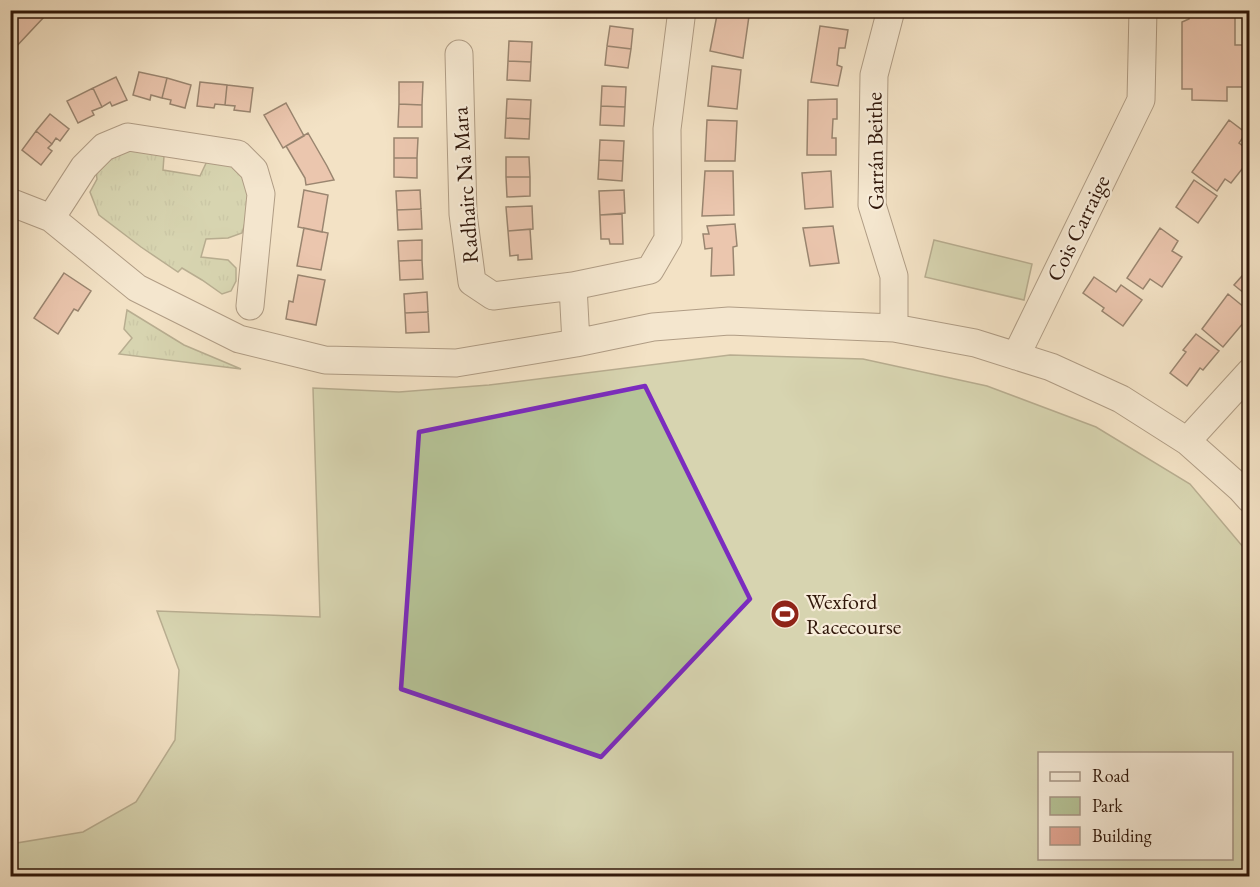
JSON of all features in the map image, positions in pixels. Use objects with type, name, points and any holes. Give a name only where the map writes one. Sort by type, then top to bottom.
[{"type":"street","name":"Radhairc Na Mara","points":[[459,54],[463,214],[472,282],[493,296],[573,286],[650,270],[668,239],[667,129],[682,10]]},
{"type":"street","name":"Garrán Beithe","points":[[891,10],[874,75],[872,205],[894,276],[894,328]]},
{"type":"street","name":"Cois Carraige","points":[[1016,356],[1141,100],[1143,10]]},
{"type":"street","points":[[51,219],[84,167],[104,147],[128,137],[238,154],[254,170],[261,194],[250,306]]},
{"type":"street","points":[[10,202],[51,219],[137,288],[239,339],[325,360],[456,363],[576,343],[653,327],[729,321],[894,328],[975,344],[1051,367],[1121,399],[1187,441],[1250,499]]},
{"type":"street","points":[[573,286],[576,343]]},
{"type":"street","points":[[1187,441],[1250,372]]},
{"type":"highlighted area","points":[[645,386],[750,599],[601,757],[401,689],[419,432]]},
{"type":"green space","points":[[130,147],[164,156],[163,170],[200,176],[208,159],[232,163],[242,175],[248,192],[248,213],[242,233],[228,238],[206,239],[201,257],[228,260],[236,268],[236,281],[231,291],[222,294],[182,268],[178,272],[99,215],[90,192],[97,179],[96,172],[116,154]]},
{"type":"green space","points":[[934,240],[1032,264],[1024,300],[925,277]]},
{"type":"green space","points":[[127,310],[184,345],[241,369],[119,354],[132,338],[124,329]]},
{"type":"green space","name":"Wexford Racecourse","points":[[730,355],[863,359],[987,386],[1096,427],[1190,484],[1249,554],[1249,876],[11,876],[11,844],[83,832],[136,802],[175,740],[179,670],[157,611],[320,617],[313,388],[399,392],[489,385]]},
{"type":"building","points":[[13,10],[36,10],[44,17],[14,49],[10,46],[10,14]]},
{"type":"building","points":[[718,10],[749,16],[743,58],[710,51]]},
{"type":"building","points":[[1189,10],[1235,10],[1235,45],[1250,45],[1250,87],[1227,87],[1227,101],[1192,100],[1192,89],[1182,89],[1182,22],[1189,19]]},
{"type":"building","points":[[610,26],[633,29],[631,49],[607,46]]},
{"type":"building","points":[[820,26],[848,30],[845,48],[839,48],[837,65],[842,67],[838,86],[811,82]]},
{"type":"building","points":[[509,41],[532,42],[531,62],[508,61]]},
{"type":"building","points":[[607,46],[631,49],[628,68],[605,65]]},
{"type":"building","points":[[508,61],[531,62],[530,81],[507,80]]},
{"type":"building","points":[[712,66],[741,70],[737,109],[708,106]]},
{"type":"building","points":[[139,72],[167,78],[162,98],[151,95],[150,100],[133,95]]},
{"type":"building","points":[[116,77],[127,100],[112,106],[110,102],[102,107],[93,88]]},
{"type":"building","points":[[167,78],[191,85],[185,108],[170,104],[171,100],[162,98]]},
{"type":"building","points":[[200,82],[227,85],[225,105],[215,104],[214,108],[197,106]]},
{"type":"building","points":[[399,82],[423,82],[422,105],[399,104]]},
{"type":"building","points":[[227,85],[253,88],[250,112],[234,110],[235,106],[225,105]]},
{"type":"building","points":[[602,86],[626,87],[625,107],[601,106]]},
{"type":"building","points":[[93,88],[102,107],[92,111],[94,115],[78,123],[67,101]]},
{"type":"building","points":[[507,99],[531,100],[530,119],[506,118]]},
{"type":"building","points":[[837,99],[837,119],[833,119],[832,138],[836,138],[836,155],[807,155],[808,100]]},
{"type":"building","points":[[286,103],[304,136],[283,148],[264,115]]},
{"type":"building","points":[[399,104],[422,105],[422,127],[398,127]]},
{"type":"building","points":[[601,106],[625,107],[624,126],[600,125]]},
{"type":"building","points":[[50,114],[69,129],[60,141],[56,138],[52,144],[36,131]]},
{"type":"building","points":[[506,118],[530,119],[529,139],[505,138]]},
{"type":"building","points":[[707,120],[737,121],[735,161],[705,161]]},
{"type":"building","points":[[1229,120],[1246,133],[1239,143],[1250,151],[1250,159],[1231,183],[1225,179],[1217,191],[1192,172]]},
{"type":"building","points":[[36,131],[52,144],[48,148],[52,151],[41,165],[22,150]]},
{"type":"building","points":[[308,133],[334,180],[306,185],[305,178],[286,146]]},
{"type":"building","points":[[394,138],[418,138],[417,158],[394,158]]},
{"type":"building","points":[[600,140],[624,141],[623,161],[599,160]]},
{"type":"building","points":[[506,157],[529,157],[530,177],[506,177]]},
{"type":"building","points":[[394,158],[417,158],[417,178],[394,177]]},
{"type":"building","points":[[599,160],[623,161],[622,181],[598,179]]},
{"type":"building","points":[[705,171],[733,171],[734,215],[702,216]]},
{"type":"building","points":[[831,171],[833,207],[805,209],[802,173]]},
{"type":"building","points":[[506,177],[530,177],[530,196],[507,197]]},
{"type":"building","points":[[1194,180],[1217,196],[1198,223],[1176,207]]},
{"type":"building","points":[[304,190],[328,195],[322,232],[298,227]]},
{"type":"building","points":[[420,190],[421,209],[397,210],[396,191]]},
{"type":"building","points":[[624,190],[625,213],[600,215],[599,191]]},
{"type":"building","points":[[532,206],[533,229],[508,231],[506,207]]},
{"type":"building","points":[[421,209],[422,229],[398,230],[397,210]]},
{"type":"building","points":[[622,214],[623,244],[610,244],[609,239],[601,239],[600,215]]},
{"type":"building","points":[[735,224],[737,246],[733,247],[734,275],[711,276],[712,248],[705,249],[703,234],[709,234],[707,226]]},
{"type":"building","points":[[833,226],[839,263],[810,266],[803,228]]},
{"type":"building","points":[[304,228],[328,233],[321,270],[297,266]]},
{"type":"building","points":[[1160,228],[1178,241],[1172,251],[1182,257],[1162,287],[1150,279],[1143,289],[1127,278]]},
{"type":"building","points":[[530,229],[532,259],[518,260],[518,255],[510,256],[508,231]]},
{"type":"building","points":[[422,240],[422,260],[399,261],[398,241]]},
{"type":"building","points":[[422,260],[423,279],[400,280],[399,261]]},
{"type":"building","points":[[1250,267],[1250,298],[1234,285]]},
{"type":"building","points":[[64,273],[91,291],[78,311],[74,309],[58,334],[34,318]]},
{"type":"building","points":[[298,275],[325,280],[316,325],[286,319],[289,301],[293,302]]},
{"type":"building","points":[[1094,277],[1116,292],[1121,285],[1142,300],[1123,326],[1083,293]]},
{"type":"building","points":[[427,292],[428,312],[405,313],[404,294]]},
{"type":"building","points":[[1228,294],[1250,312],[1250,315],[1223,347],[1202,329]]},
{"type":"building","points":[[428,312],[429,332],[406,333],[405,313]]},
{"type":"building","points":[[1196,334],[1219,351],[1203,370],[1200,368],[1187,386],[1170,373],[1186,352],[1183,350]]},
{"type":"place","name":"Wexford Racecourse","points":[[785,614]]}]
